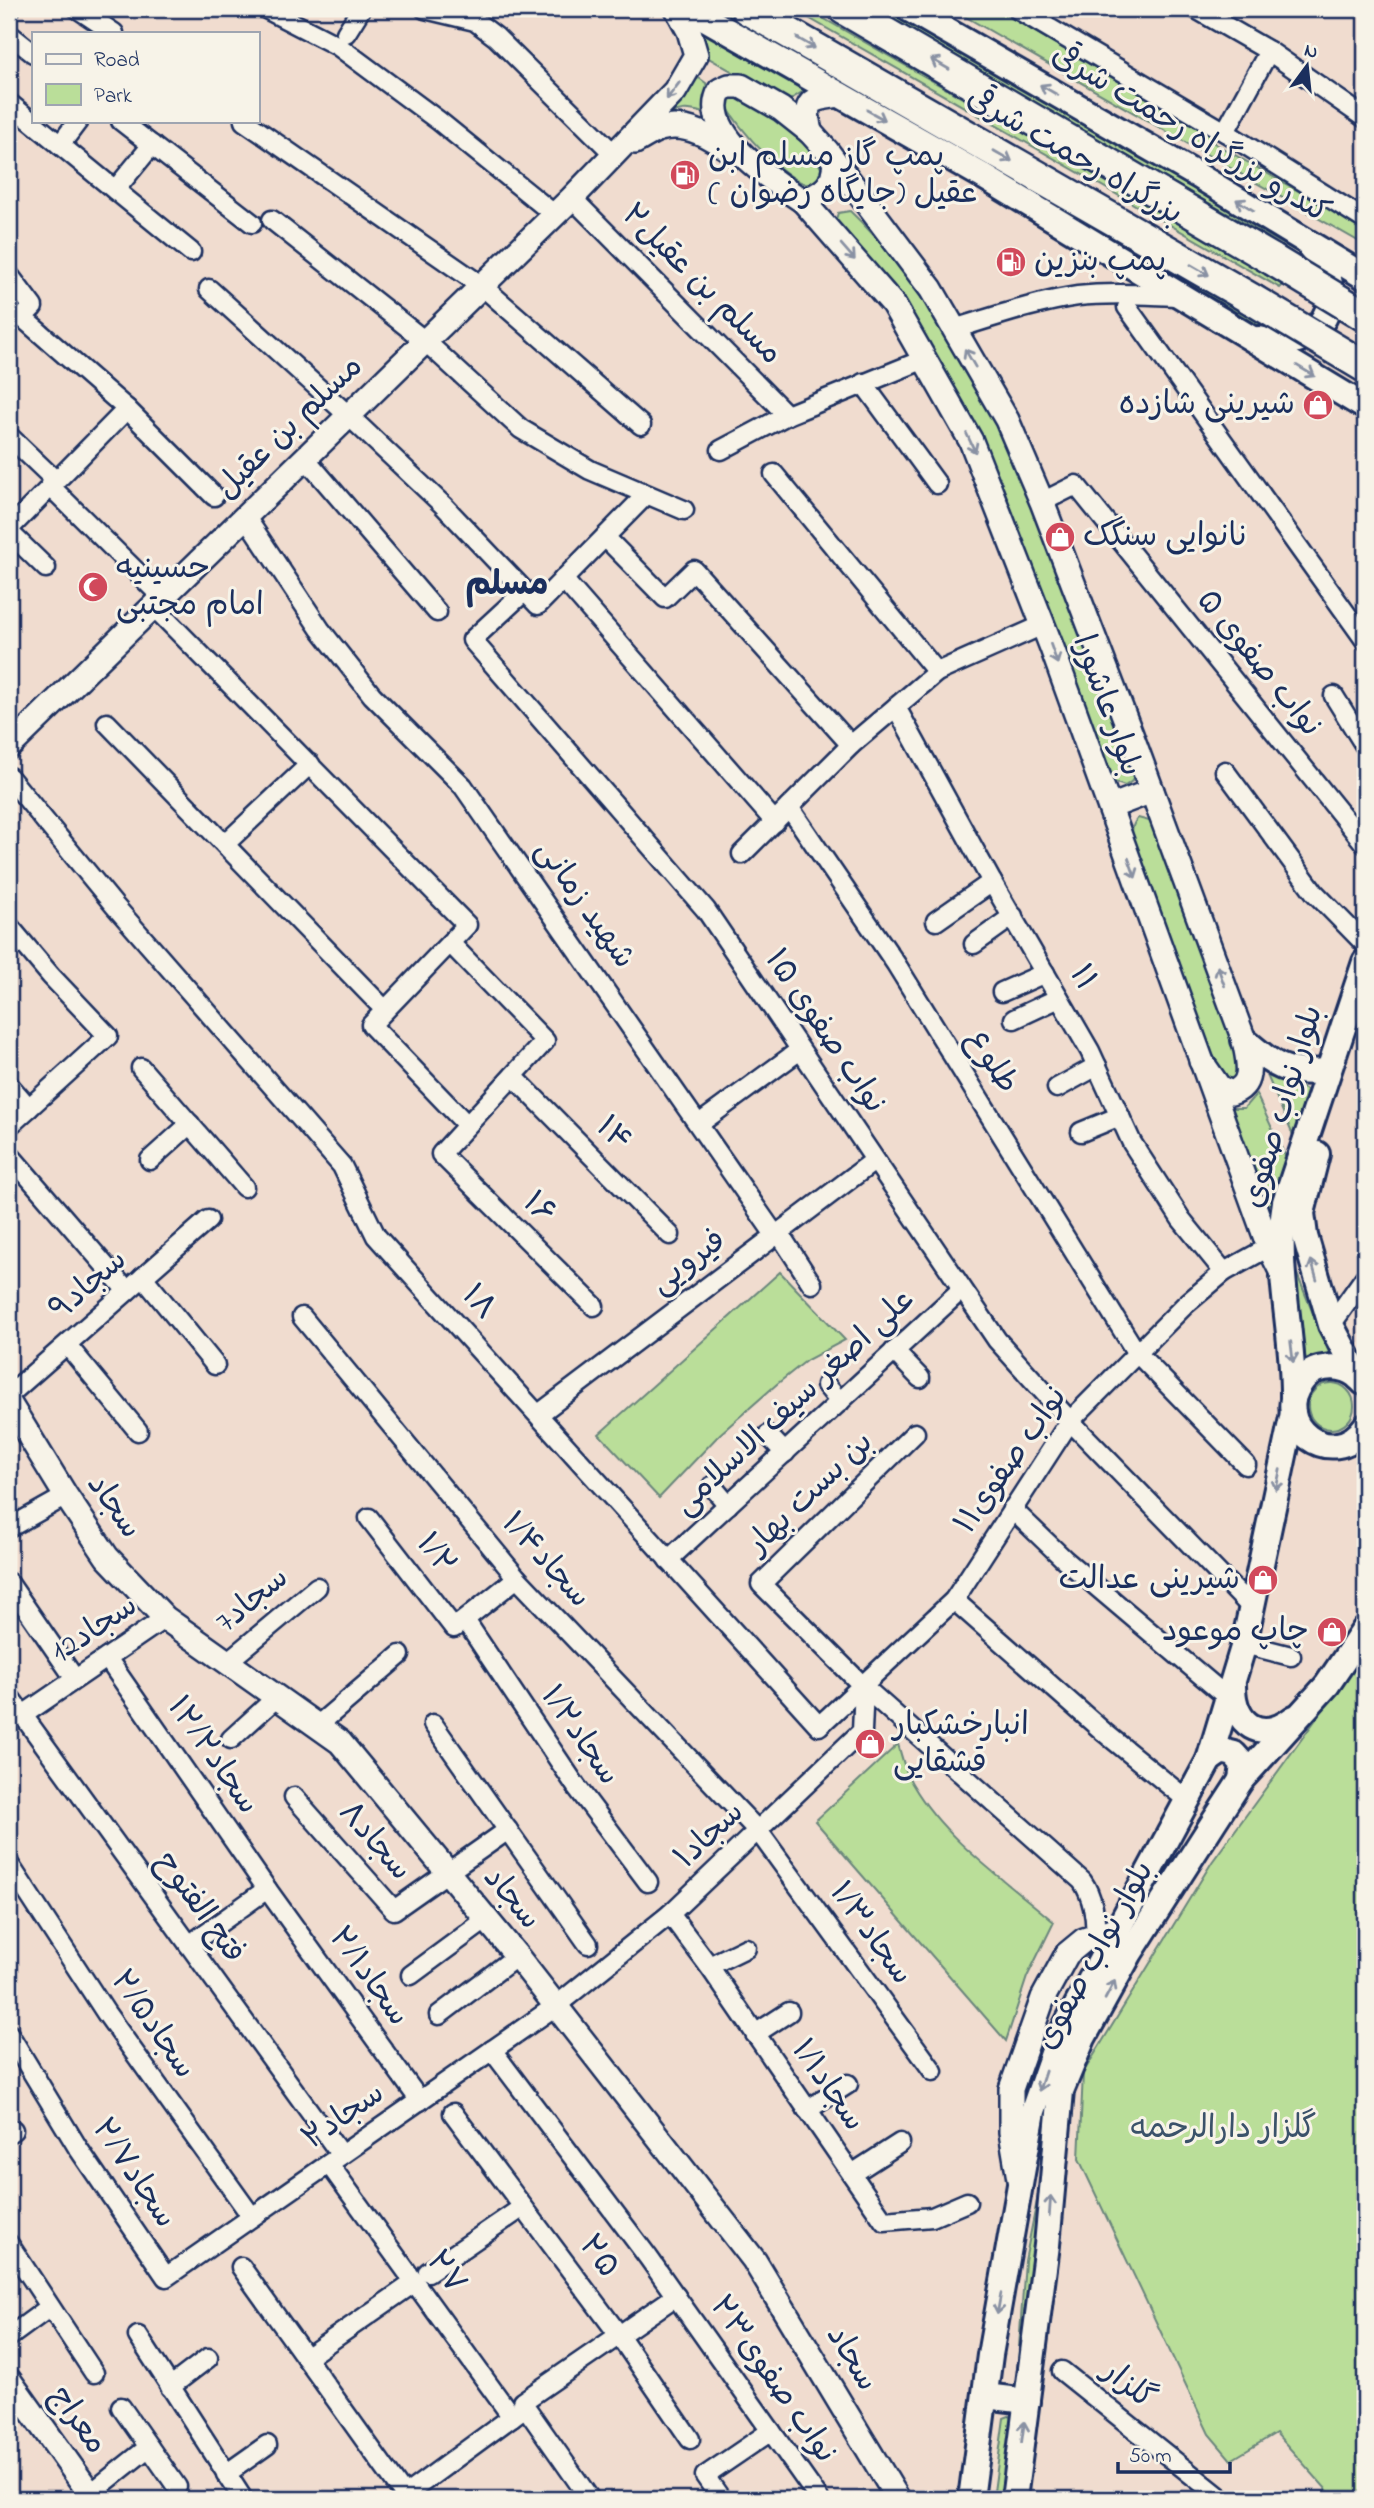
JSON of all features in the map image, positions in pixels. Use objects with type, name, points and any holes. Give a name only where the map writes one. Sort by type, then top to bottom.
[{"type":"highway","name":"بزرگراه رحمت شرقی","points":[[747,9],[1365,367]]},
{"type":"highway","name":"بزرگراه رحمت شرقی","points":[[844,9],[1365,316]]},
{"type":"main road","points":[[689,9],[981,175],[1365,407]]},
{"type":"main road","name":"کندرو بزرگراه رحمت شرقی","points":[[909,9],[1196,175],[1365,277]]},
{"type":"main road","points":[[1248,335],[1277,343],[1296,341],[1312,333],[1327,315],[1331,302],[1330,278],[1321,261],[1303,241]]},
{"type":"main road","name":"بلوار نواب صفوی","points":[[971,2499],[1020,2185],[1033,2111],[1044,2075],[1107,1933],[1209,1760],[1244,1643],[1293,1406],[1294,1366],[1281,1271],[1280,1243],[1285,1202],[1365,962]]},
{"type":"main road","name":"بلوار نواب صفوی","points":[[1362,1382],[1331,1325],[1305,1236],[1302,1213],[1312,1166],[1365,1014]]},
{"type":"main road","points":[[1244,1040],[1271,1063],[1300,1074],[1328,1071]]},
{"type":"main road","points":[[1362,1382],[1350,1371],[1338,1367],[1314,1371],[1304,1377],[1293,1406],[1297,1425],[1304,1435],[1326,1446],[1339,1446],[1350,1441],[1365,1427]]},
{"type":"main road","name":"بلوار نواب صفوی","points":[[1014,2499],[1047,2245],[1062,2091],[1069,2067],[1129,1953],[1241,1780],[1327,1685],[1365,1629]]},
{"type":"main road","points":[[1231,1690],[1238,1714],[1251,1725],[1269,1730],[1286,1724],[1327,1685]]},
{"type":"main road","points":[[1209,1760],[1222,1751],[1234,1754],[1242,1764],[1241,1780]]},
{"type":"main road","points":[[985,2396],[1027,2402]]},
{"type":"street","points":[[78,9],[112,32]]},
{"type":"street","points":[[266,9],[338,46],[439,121],[555,215]]},
{"type":"street","points":[[346,33],[361,9]]},
{"type":"street","points":[[425,9],[475,21],[496,37],[613,153],[659,129],[684,127],[713,139],[756,167]]},
{"type":"street","points":[[677,9],[689,32],[696,55],[720,90],[715,110],[722,130],[756,167]]},
{"type":"street","points":[[1017,9],[1225,132],[1365,220]]},
{"type":"street","points":[[1196,9],[1269,51],[1365,118]]},
{"type":"street","points":[[9,34],[32,52]]},
{"type":"street","points":[[1225,132],[1269,51]]},
{"type":"street","name":"مسلم بن عقیل","points":[[9,747],[572,198],[675,91],[696,55]]},
{"type":"street","name":"بلوار عاشورا","points":[[720,90],[729,86],[741,86],[781,109],[810,132],[931,289],[1007,420],[1042,502],[1244,1040],[1249,1075],[1243,1087],[1231,1093],[1219,1087],[1201,1061]]},
{"type":"street","points":[[810,132],[806,111],[811,101],[841,95]]},
{"type":"street","points":[[9,103],[32,122]]},
{"type":"street","points":[[32,122],[191,252]]},
{"type":"street","points":[[60,145],[77,122]]},
{"type":"street","points":[[122,122],[252,223]]},
{"type":"street","points":[[245,122],[369,205],[482,286],[641,425]]},
{"type":"street","points":[[115,190],[152,145]]},
{"type":"street","points":[[803,201],[821,194],[828,187],[834,174],[835,162]]},
{"type":"street","name":"بلوار عاشورا","points":[[756,167],[803,201],[893,304],[971,441],[1043,625],[1269,1247],[1281,1271]]},
{"type":"street","points":[[823,223],[829,208],[838,199],[849,197],[865,202]]},
{"type":"street","name":"مسلم بن عقیل۲","points":[[572,198],[787,415]]},
{"type":"street","points":[[272,220],[425,341],[521,429],[590,470],[684,510]]},
{"type":"street","points":[[9,275],[33,307],[24,319],[127,409],[214,496]]},
{"type":"street","points":[[209,289],[349,415],[443,505],[538,605],[646,495]]},
{"type":"street","points":[[954,329],[1078,296],[1183,296]]},
{"type":"street","points":[[1127,307],[1365,639]]},
{"type":"street","points":[[721,450],[787,415],[925,359]]},
{"type":"street","points":[[863,383],[937,484]]},
{"type":"street","points":[[46,568],[9,530],[127,409]]},
{"type":"street","points":[[9,436],[265,719],[467,925],[371,1025],[467,1125],[545,1041],[450,943]]},
{"type":"street","points":[[305,458],[437,612]]},
{"type":"street","points":[[774,474],[937,672]]},
{"type":"street","name":"نواب صفوی ۵","points":[[1042,502],[1076,485],[1365,844]]},
{"type":"street","name":"شهید زمانی","points":[[245,516],[320,629],[372,695],[463,786],[812,1284]]},
{"type":"street","points":[[605,537],[666,598],[694,570],[851,745]]},
{"type":"street","points":[[564,579],[775,822]]},
{"type":"street","name":"نواب صفوی ۱۵","points":[[526,591],[472,640],[706,910],[997,1340],[1070,1420],[1251,1607]]},
{"type":"street","points":[[742,854],[851,745],[937,672],[1043,625]]},
{"type":"street","points":[[1334,696],[1365,746]]},
{"type":"street","name":"۱۱","points":[[897,707],[992,882],[1097,1066],[1132,1143],[1181,1219],[1224,1272]]},
{"type":"street","points":[[107,723],[385,1010]]},
{"type":"street","points":[[225,844],[310,764]]},
{"type":"street","points":[[1225,771],[1315,893],[1365,944]]},
{"type":"street","name":"۱۸","points":[[9,777],[114,905],[342,1166],[376,1236],[539,1413],[819,1726]]},
{"type":"street","points":[[1110,807],[1152,791]]},
{"type":"street","name":"طلوع","points":[[789,807],[896,964],[1136,1352],[1246,1465]]},
{"type":"street","points":[[936,921],[992,882]]},
{"type":"street","points":[[974,944],[1013,916]]},
{"type":"street","points":[[9,926],[51,976],[108,1036],[9,1126]]},
{"type":"street","points":[[1002,992],[1045,972]]},
{"type":"street","points":[[1014,1019],[1059,998]]},
{"type":"street","points":[[699,1124],[800,1050]]},
{"type":"street","points":[[1057,1088],[1097,1066]]},
{"type":"street","points":[[141,1068],[244,1187]]},
{"type":"street","name":"۱۴","points":[[513,1076],[670,1235]]},
{"type":"street","points":[[9,1085],[29,1108]]},
{"type":"street","points":[[1081,1132],[1120,1116]]},
{"type":"street","points":[[150,1160],[190,1124]]},
{"type":"street","name":"۱۶","points":[[467,1125],[441,1154],[594,1306]]},
{"type":"street","points":[[9,1154],[127,1292]]},
{"type":"street","name":"فیرویی","points":[[539,1413],[874,1161]]},
{"type":"street","name":"۹سجاد","points":[[9,1395],[208,1220]]},
{"type":"street","name":"۱۱نواب صفوی","points":[[819,1726],[954,1600],[1070,1420],[1185,1305],[1224,1272],[1269,1247]]},
{"type":"street","points":[[143,1277],[215,1365]]},
{"type":"street","points":[[1331,1325],[1365,1277]]},
{"type":"street","name":"علی اصغر سیف الاسلامی","points":[[668,1560],[962,1289]]},
{"type":"street","name":"۱/۴سجاد","points":[[302,1317],[517,1578],[759,1832]]},
{"type":"street","points":[[66,1345],[138,1431]]},
{"type":"street","points":[[894,1351],[920,1378]]},
{"type":"street","points":[[826,1385],[840,1402]]},
{"type":"street","name":"سجاد","points":[[12,1416],[107,1557],[165,1618],[340,1742],[487,1919],[754,2260],[898,2499]]},
{"type":"street","name":"بن بست بهار","points":[[863,1687],[761,1584],[915,1433]]},
{"type":"street","points":[[768,1434],[785,1452]]},
{"type":"street","points":[[712,1486],[728,1504]]},
{"type":"street","points":[[9,1528],[66,1496]]},
{"type":"street","points":[[1012,1510],[1064,1559],[1142,1625],[1231,1690]]},
{"type":"street","name":"۱/۲","points":[[369,1518],[459,1624]]},
{"type":"street","points":[[459,1624],[517,1578]]},
{"type":"street","points":[[9,1583],[75,1679]]},
{"type":"street","name":"7سجاد","points":[[227,1662],[317,1587]]},
{"type":"street","points":[[954,1600],[1105,1733],[1186,1799]]},
{"type":"street","name":"12سجاد","points":[[23,1715],[165,1618]]},
{"type":"street","name":"۱/۲سجاد","points":[[459,1624],[648,1882]]},
{"type":"street","points":[[1244,1643],[1291,1656]]},
{"type":"street","points":[[317,1726],[400,1655]]},
{"type":"street","name":"۱۲/۲سجاد","points":[[107,1657],[267,1889]]},
{"type":"street","points":[[863,1687],[1082,1881],[1107,1933]]},
{"type":"street","name":"۱سجاد","points":[[557,2005],[670,1914],[862,1731],[863,1687]]},
{"type":"street","name":"فتح الفتوح","points":[[9,1696],[189,1945],[335,2160]]},
{"type":"street","points":[[231,1739],[277,1697]]},
{"type":"street","points":[[433,1724],[588,1944]]},
{"type":"street","name":"۸سجاد","points":[[294,1797],[394,1910],[448,1872]]},
{"type":"street","points":[[448,1872],[508,1830]]},
{"type":"street","name":"۱/۳سجاد","points":[[759,1832],[933,2071]]},
{"type":"street","name":"۲/۵سجاد","points":[[9,1864],[106,2013],[252,2217]]},
{"type":"street","points":[[189,1945],[267,1889]]},
{"type":"street","name":"۲/۱سجاد","points":[[267,1889],[420,2101]]},
{"type":"street","name":"۱/۱سجاد","points":[[670,1914],[709,1966],[884,2221],[932,2217],[967,2202]]},
{"type":"street","points":[[411,1975],[487,1919]]},
{"type":"street","points":[[709,1966],[746,1948]]},
{"type":"street","points":[[439,2015],[517,1956]]},
{"type":"street","name":"۲سجاد","points":[[166,2277],[557,2005]]},
{"type":"street","points":[[755,2034],[789,2012]]},
{"type":"street","name":"سجاد۲/۷","points":[[9,2034],[51,2104],[166,2277]]},
{"type":"street","name":"۲۳نواب صفوی","points":[[492,2050],[676,2296],[819,2499]]},
{"type":"street","points":[[807,2110],[848,2084]]},
{"type":"street","name":"۲۵","points":[[453,2113],[619,2335],[690,2439]]},
{"type":"street","points":[[852,2174],[900,2143]]},
{"type":"street","name":"۲۷","points":[[335,2160],[590,2499]]},
{"type":"street","points":[[306,2358],[523,2207]]},
{"type":"street","points":[[9,2244],[94,2373]]},
{"type":"street","points":[[241,2267],[405,2497],[520,2408],[676,2296]]},
{"type":"street","points":[[9,2337],[50,2307]]},
{"type":"street","points":[[138,2336],[243,2499]]},
{"type":"street","points":[[170,2387],[208,2358]]},
{"type":"street","name":"گلزار","points":[[1062,2371],[1222,2499]]},
{"type":"street","name":"معراج","points":[[9,2380],[92,2497]]},
{"type":"street","points":[[121,2407],[177,2487]]},
{"type":"street","points":[[721,2499],[705,2476],[771,2431]]},
{"type":"street","points":[[226,2474],[267,2445]]},
{"type":"street","points":[[92,2497],[149,2447]]},
{"type":"green space","points":[[713,9],[727,9],[1282,330],[1266,329]]},
{"type":"green space","points":[[793,9],[807,9],[1285,283],[1280,288]]},
{"type":"green space","points":[[874,9],[890,9],[1305,249],[1309,259],[1141,165]]},
{"type":"green space","points":[[952,9],[996,9],[1215,137],[1214,143],[1365,229],[1365,245]]},
{"type":"green space","points":[[698,26],[807,89],[786,102],[707,57]]},
{"type":"green space","points":[[699,78],[706,83],[712,116],[683,110],[656,121],[691,81]]},
{"type":"green space","points":[[734,95],[772,115],[807,148],[824,175],[814,186],[803,183],[777,166],[752,140],[726,105],[728,98]]},
{"type":"green space","points":[[850,211],[876,238],[924,300],[986,404],[1003,439],[1019,473],[1135,774],[1132,781],[1125,786],[1112,782],[1053,618],[983,442],[916,319],[883,276],[835,222],[838,213]]},
{"type":"green space","points":[[1138,818],[1153,822],[1231,1029],[1242,1071],[1231,1082],[1215,1070],[1137,850],[1132,830]]},
{"type":"green space","points":[[1266,1073],[1309,1091],[1295,1140]]},
{"type":"green space","points":[[1256,1094],[1288,1162],[1280,1195],[1272,1204],[1265,1205],[1229,1108],[1244,1108]]},
{"type":"green space","points":[[1295,1269],[1330,1355],[1320,1356],[1306,1363]]},
{"type":"green space","points":[[780,1272],[845,1340],[807,1360],[777,1384],[720,1434],[659,1498],[599,1434]]},
{"type":"green space","points":[[1331,1383],[1348,1389],[1354,1406],[1348,1423],[1331,1429],[1314,1423],[1308,1406],[1314,1389]]},
{"type":"green space","name":"گلزار دارالرحمه","points":[[1365,1652],[1365,2499],[1335,2499],[1276,2433],[1231,2460],[1209,2434],[1079,2159],[1083,2073],[1212,1862]]},
{"type":"green space","points":[[898,1744],[910,1780],[942,1824],[978,1859],[1054,1922],[1027,1977],[1006,2041],[815,1821]]},
{"type":"green space","points":[[1049,2141],[1022,2376],[1017,2377],[1025,2261]]},
{"type":"green space","points":[[1009,2416],[1013,2419],[1004,2499],[993,2499],[1004,2418]]},
{"type":"place","name":"پمپ گاز مسلم ابن عقیل (جایگاه رضوان )","points":[[685,175]]},
{"type":"place","name":"پمپ بنزین","points":[[1011,262]]},
{"type":"place","name":"شیرینی شازده","points":[[1318,405]]},
{"type":"place","name":"نانوایی سنگک","points":[[1060,537]]},
{"type":"place","name":"حسینیه امام مجتبی","points":[[93,587]]},
{"type":"place","name":"شیرینی عدالت","points":[[1263,1580]]},
{"type":"place","name":"چاپ موعود","points":[[1332,1632]]},
{"type":"place","name":"انبارخشکبار قشقایی","points":[[870,1744]]},
{"type":"district","name":"مسلم","points":[[507,586]]}]
